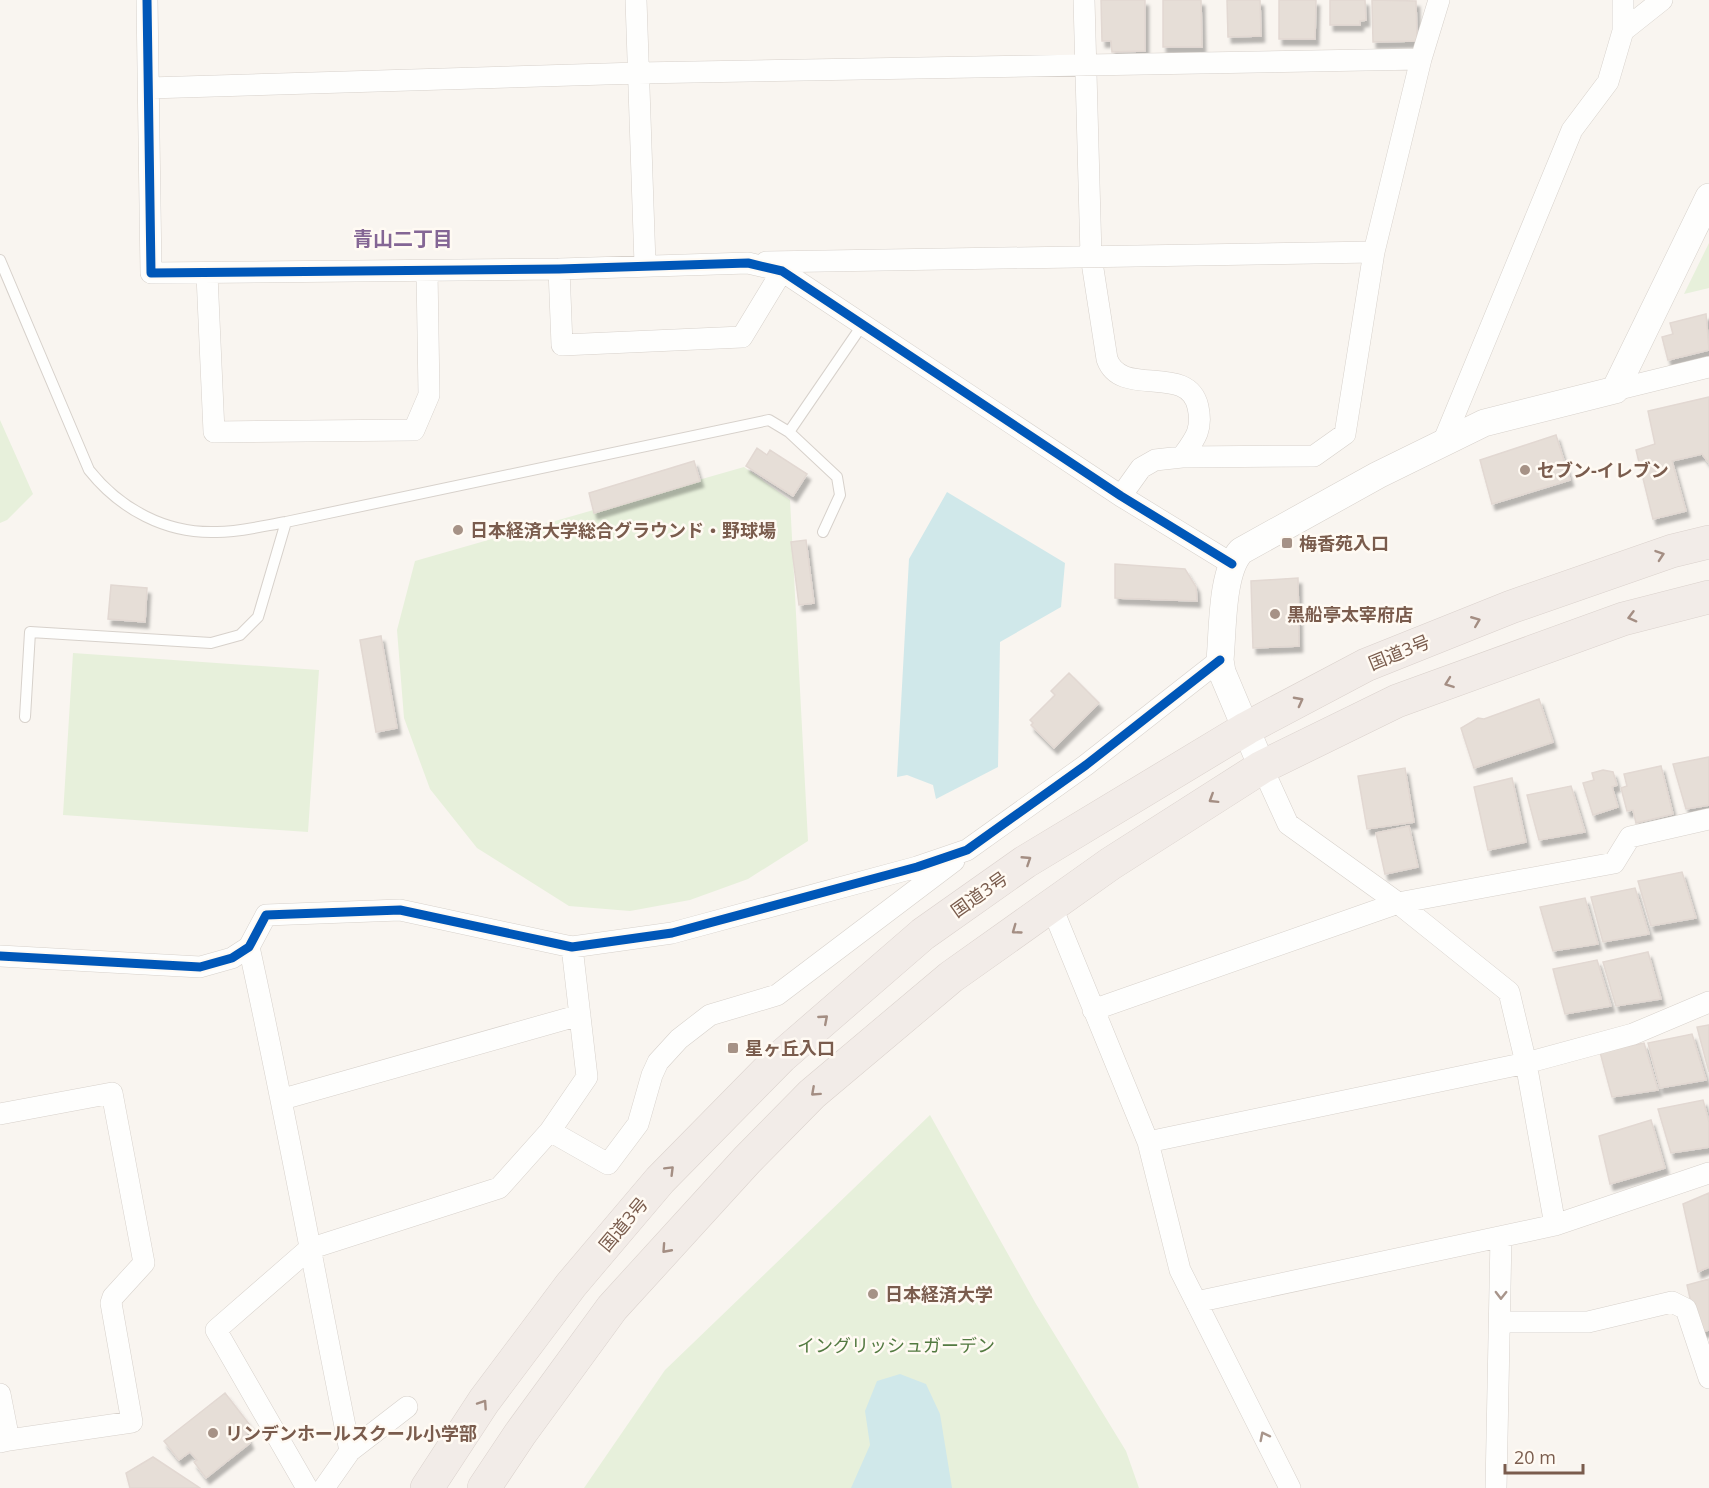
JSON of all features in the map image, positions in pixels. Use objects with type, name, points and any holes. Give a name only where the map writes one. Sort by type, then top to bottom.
[{"type":"highway","name":"国道3号","points":[[427,1488],[484,1401],[571,1285],[660,1180],[781,1057],[923,934],[1025,861],[1247,728],[1366,665],[1512,607],[1672,551],[1709,542]]},
{"type":"highway","points":[[484,1488],[520,1434],[612,1308],[747,1160],[812,1094],[951,977],[1051,904],[1262,767],[1397,701],[1623,619],[1709,597]]},
{"type":"street","points":[[147,0],[151,273],[559,269],[645,264],[1374,252]]},
{"type":"street","points":[[636,0],[645,264]]},
{"type":"street","points":[[1084,0],[1091,256],[1110,368],[1123,377],[1179,384],[1191,392],[1196,401],[1201,422],[1199,433],[1182,457]]},
{"type":"street","points":[[1121,496],[1148,463],[1182,457],[1314,456],[1345,434],[1374,252],[1421,59],[1439,0]]},
{"type":"street","points":[[1444,440],[1572,130],[1608,82],[1623,31],[1623,0]]},
{"type":"street","points":[[1623,31],[1662,0]]},
{"type":"street","points":[[148,87],[1087,63],[1421,59]]},
{"type":"street","points":[[1615,390],[1709,197]]},
{"type":"street","points":[[748,262],[782,271],[1121,496],[1232,564]]},
{"type":"street","points":[[559,269],[562,345],[742,338],[782,271]]},
{"type":"street","points":[[207,274],[214,432],[414,430],[429,395],[427,271]]},
{"type":"street","points":[[1555,1225],[1526,1063],[1509,992],[1398,903],[1288,824],[1222,672],[1220,660],[1232,564],[1241,551],[1444,440],[1484,423],[1709,367]]},
{"type":"street","points":[[550,1131],[608,1164],[638,1124],[658,1062],[679,1039],[710,1016],[777,995],[967,850],[1086,765],[1220,660]]},
{"type":"street","points":[[1093,1010],[1398,903],[1614,863],[1630,837],[1709,819]]},
{"type":"street","points":[[0,957],[200,967],[232,958],[249,947],[266,915],[400,910],[572,947],[672,933],[917,867],[967,850]]},
{"type":"street","points":[[1051,904],[1148,1142],[1180,1270],[1290,1488]]},
{"type":"street","points":[[249,947],[283,1099],[309,1249],[350,1451]]},
{"type":"street","points":[[307,1488],[216,1330],[309,1249],[499,1188],[550,1131],[587,1077],[572,947]]},
{"type":"street","points":[[1148,1142],[1526,1063],[1633,1034],[1709,1002]]},
{"type":"street","points":[[283,1099],[579,1015]]},
{"type":"street","points":[[0,1114],[112,1093],[144,1263],[113,1296],[111,1303],[132,1422],[4,1441],[0,1394]]},
{"type":"street","points":[[1196,1302],[1555,1225],[1709,1173]]},
{"type":"street","points":[[1496,1488],[1501,1237]]},
{"type":"street","points":[[1500,1322],[1587,1322],[1672,1302],[1686,1309],[1706,1355],[1709,1378]]},
{"type":"street","points":[[324,1488],[350,1451],[406,1407]]},
{"type":"lane","points":[[0,260],[89,470],[103,488],[118,501],[141,514],[190,530],[217,532],[286,522],[769,420],[789,432],[831,468],[837,477],[840,495],[823,532]]},
{"type":"lane","points":[[789,432],[863,324]]},
{"type":"lane","points":[[25,717],[30,632],[211,643],[240,635],[258,617],[286,522]]},
{"type":"green space","points":[[1709,243],[1709,288],[1684,294]]},
{"type":"green space","points":[[0,420],[33,494],[7,520],[0,523]]},
{"type":"green space","points":[[744,467],[790,500],[808,841],[748,879],[690,900],[630,911],[569,906],[477,848],[430,789],[404,718],[397,630],[415,561]]},
{"type":"green space","points":[[73,653],[319,670],[308,832],[63,815]]},
{"type":"green space","name":"イングリッシュガーデン","points":[[930,1115],[1036,1304],[1126,1451],[1139,1488],[584,1488],[665,1370]]},
{"type":"water","points":[[947,492],[1065,563],[1061,607],[1000,642],[998,767],[936,799],[933,785],[907,775],[897,777],[909,559]]},
{"type":"water","points":[[900,1374],[926,1384],[940,1414],[952,1488],[851,1488],[870,1445],[865,1411],[877,1381]]},
{"type":"building","points":[[1101,0],[1145,0],[1145,51],[1112,52],[1111,41],[1102,41]]},
{"type":"building","points":[[1163,0],[1201,0],[1202,47],[1163,47]]},
{"type":"building","points":[[1227,0],[1260,0],[1261,36],[1228,37]]},
{"type":"building","points":[[1279,0],[1316,0],[1315,39],[1279,39]]},
{"type":"building","points":[[1330,0],[1365,0],[1366,20],[1360,21],[1360,25],[1330,25]]},
{"type":"building","points":[[1372,0],[1416,1],[1417,41],[1373,42]]},
{"type":"building","points":[[1706,314],[1709,350],[1668,360],[1662,337],[1673,334],[1670,323]]},
{"type":"building","points":[[1709,397],[1709,463],[1702,454],[1672,461],[1686,511],[1653,519],[1636,450],[1655,444],[1648,411]]},
{"type":"building","name":"セブン-イレブン","points":[[1556,435],[1570,480],[1492,504],[1480,460]]},
{"type":"building","points":[[757,448],[767,455],[770,450],[807,474],[793,496],[746,466]]},
{"type":"building","points":[[694,461],[700,481],[594,513],[589,493]]},
{"type":"building","points":[[806,540],[814,603],[799,605],[791,542]]},
{"type":"building","points":[[1115,564],[1185,569],[1196,587],[1197,601],[1115,598]]},
{"type":"building","name":"黒船亭太宰府店","points":[[1298,578],[1299,646],[1253,648],[1251,581]]},
{"type":"building","points":[[111,585],[147,588],[145,622],[108,619]]},
{"type":"building","points":[[381,636],[397,728],[376,732],[360,640]]},
{"type":"building","points":[[1069,673],[1099,703],[1054,748],[1031,725],[1033,723],[1030,720],[1055,695],[1051,691]]},
{"type":"building","points":[[1539,699],[1553,742],[1474,768],[1461,728],[1478,718],[1484,719]]},
{"type":"building","points":[[1709,757],[1709,805],[1686,809],[1673,764]]},
{"type":"building","points":[[1661,766],[1673,814],[1636,823],[1633,810],[1627,811],[1621,788],[1627,786],[1624,774]]},
{"type":"building","points":[[1405,768],[1414,822],[1367,829],[1358,776]]},
{"type":"building","points":[[1603,770],[1613,772],[1617,785],[1612,787],[1618,807],[1593,815],[1583,783],[1594,780],[1592,773]]},
{"type":"building","points":[[1512,778],[1526,842],[1488,850],[1474,787]]},
{"type":"building","points":[[1571,786],[1585,832],[1539,840],[1527,795]]},
{"type":"building","points":[[1409,826],[1418,867],[1385,874],[1376,833]]},
{"type":"building","points":[[1682,872],[1696,918],[1651,926],[1638,881]]},
{"type":"building","points":[[1635,888],[1649,934],[1603,942],[1591,897]]},
{"type":"building","points":[[1585,898],[1598,944],[1553,951],[1540,907]]},
{"type":"building","points":[[1648,952],[1661,999],[1616,1006],[1603,962]]},
{"type":"building","points":[[1597,960],[1611,1006],[1565,1014],[1553,969]]},
{"type":"building","points":[[1709,1025],[1709,1072],[1697,1027]]},
{"type":"building","points":[[1692,1034],[1706,1080],[1660,1088],[1648,1043]]},
{"type":"building","points":[[1644,1043],[1658,1090],[1612,1097],[1600,1052]]},
{"type":"building","points":[[1703,1100],[1709,1122],[1709,1147],[1671,1153],[1658,1109]]},
{"type":"building","points":[[1651,1120],[1665,1168],[1610,1184],[1599,1136]]},
{"type":"building","points":[[1709,1193],[1709,1267],[1698,1272],[1683,1204]]},
{"type":"building","points":[[1709,1279],[1709,1330],[1698,1333],[1687,1285]]},
{"type":"building","points":[[225,1393],[253,1429],[246,1434],[250,1443],[206,1478],[194,1462],[197,1460],[190,1452],[179,1460],[164,1441]]},
{"type":"building","points":[[153,1457],[200,1488],[130,1488],[126,1473]]},
{"type":"cycle path","points":[[147,0],[151,273],[559,269],[748,263],[782,271],[1121,496],[1232,564]]},
{"type":"cycle path","points":[[0,956],[200,967],[232,958],[249,947],[266,915],[400,910],[572,947],[672,933],[917,867],[967,850],[1086,765],[1220,660]]},
{"type":"place","name":"セブン-イレブン","points":[[1525,470]]},
{"type":"place","name":"日本経済大学総合グラウンド・野球場","points":[[458,530]]},
{"type":"place","name":"梅香苑入口","points":[[1287,543]]},
{"type":"place","name":"黒船亭太宰府店","points":[[1275,614]]},
{"type":"place","name":"星ヶ丘入口","points":[[733,1048]]},
{"type":"place","name":"日本経済大学","points":[[873,1294]]},
{"type":"place","name":"リンデンホールスクール小学部","points":[[213,1433]]},
{"type":"district","name":"青山二丁目","points":[[403,238]]}]
